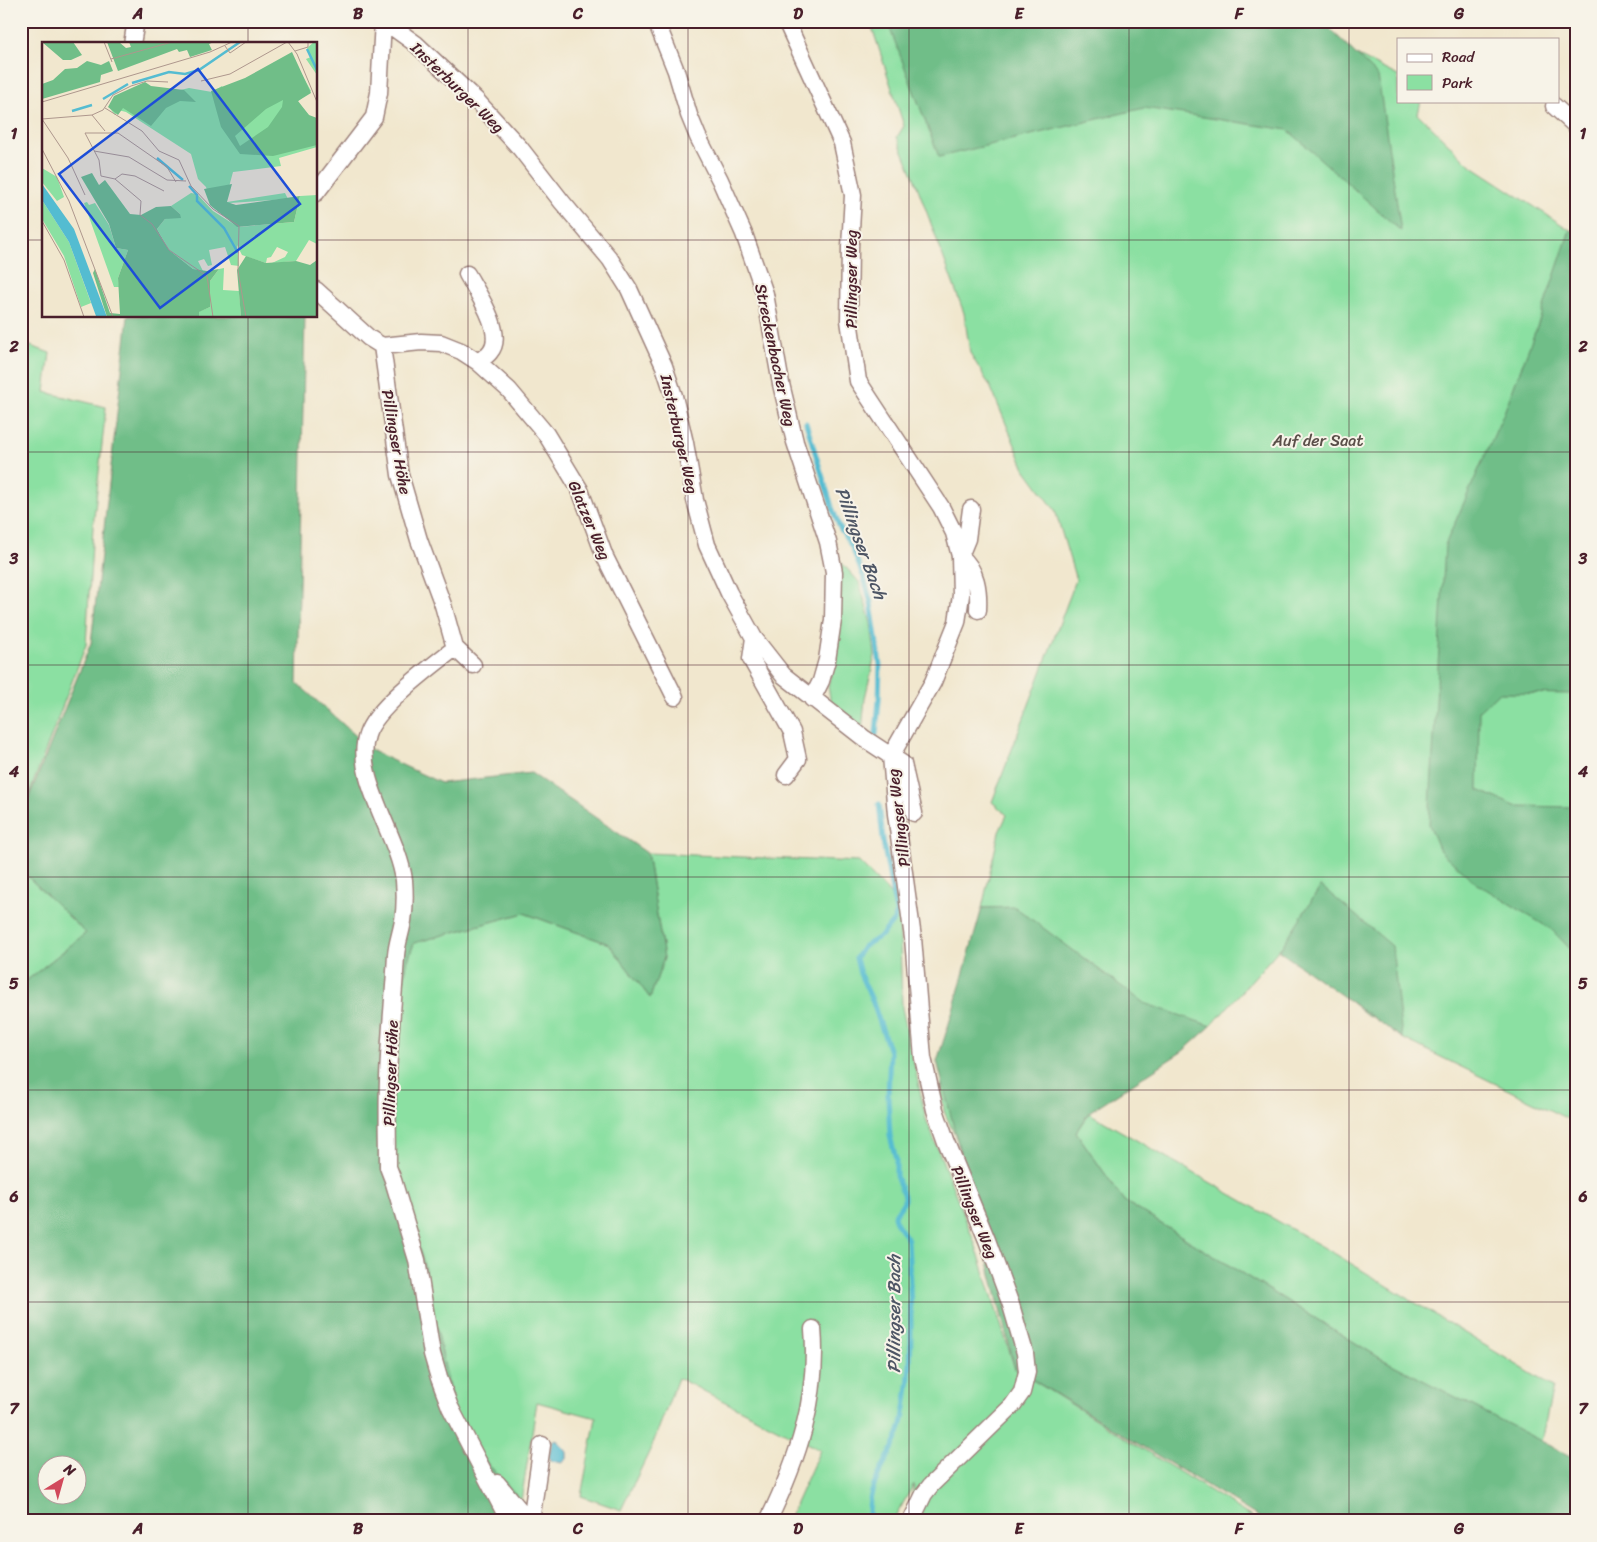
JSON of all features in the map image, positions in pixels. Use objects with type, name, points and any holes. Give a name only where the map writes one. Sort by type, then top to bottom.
[{"type":"street","points":[[132,42],[136,21]]},
{"type":"street","points":[[318,190],[374,117],[379,92],[384,21]]},
{"type":"street","name":"Insterburger Weg","points":[[384,21],[416,44],[475,99],[514,141],[610,260],[629,289],[664,366],[674,396],[695,500],[707,546],[729,593],[754,638],[783,676],[865,739],[891,756]]},
{"type":"street","name":"Streckenbacher Weg","points":[[656,21],[676,72],[689,116],[744,234],[765,294],[781,384],[795,442],[828,542],[834,572],[833,620],[827,660],[821,681],[812,699]]},
{"type":"street","name":"Pillingser Weg","points":[[786,21],[842,143],[853,195],[849,320],[858,381],[941,507],[954,533],[960,556],[961,595],[957,622],[933,682],[891,756],[896,814],[913,938],[923,1058],[927,1076],[935,1110],[990,1249],[1021,1335],[1027,1362],[1026,1381],[1018,1399],[931,1486],[921,1499],[911,1521]]},
{"type":"street","points":[[1554,106],[1576,126]]},
{"type":"street","points":[[467,274],[493,322],[495,337],[492,352],[478,362]]},
{"type":"street","points":[[318,292],[369,338],[382,346]]},
{"type":"street","name":"Glatzer Weg","points":[[382,346],[420,342],[440,343],[461,351],[478,362],[509,390],[546,434],[580,490],[605,558],[675,697]]},
{"type":"street","name":"Pillingser Höhe","points":[[382,346],[400,475],[419,540],[443,605],[455,648],[421,674],[372,723],[366,735],[364,763],[400,859],[404,882],[403,922],[397,945],[388,1078],[388,1167],[417,1260],[432,1354],[439,1378],[450,1407],[509,1521]]},
{"type":"street","points":[[971,509],[967,539],[960,556],[969,563],[979,590],[978,610]]},
{"type":"street","points":[[754,638],[751,659],[792,732],[798,759],[786,775]]},
{"type":"street","points":[[455,648],[473,665]]},
{"type":"street","points":[[891,756],[902,764],[914,813]]},
{"type":"street","points":[[768,1521],[789,1475],[804,1431],[812,1388],[815,1353],[813,1329]]},
{"type":"street","points":[[530,1521],[542,1445]]},
{"type":"street","points":[[478,1460],[530,1521]]},
{"type":"green space","name":"Auf der Saat","points":[[870,21],[1206,21],[1301,27],[1397,75],[1397,102],[1421,102],[1418,114],[1469,164],[1570,230],[1567,238],[1576,239],[1576,1123],[1402,1038],[1401,1030],[1367,1015],[1282,946],[1211,1026],[1110,1083],[995,1225],[944,1111],[941,1087],[954,1029],[1004,908],[982,908],[999,832],[1007,815],[992,802],[1076,580],[1055,510],[1025,469],[991,388],[970,353],[964,313],[897,137],[904,126]]},
{"type":"green space","points":[[887,21],[1322,21],[1378,76],[1401,231],[1288,130],[1144,108],[939,157]]},
{"type":"green space","points":[[1570,230],[1576,232],[1576,694],[1498,693],[1479,711],[1478,790],[1515,806],[1576,807],[1576,955],[1552,930],[1476,883],[1440,851],[1429,824],[1445,545],[1503,415],[1538,324]]},
{"type":"green space","points":[[128,318],[305,318],[297,683],[374,752],[441,783],[531,773],[647,853],[664,958],[650,998],[609,944],[524,913],[414,943],[407,963],[387,1073],[388,1160],[423,1261],[458,1431],[540,1521],[21,1521],[21,985],[86,933],[21,870],[21,817],[91,643]]},
{"type":"green space","points":[[22,343],[50,353],[45,392],[106,407],[93,527],[86,645],[21,815]]},
{"type":"green space","points":[[841,562],[859,582],[871,623],[875,655],[865,698],[862,731],[831,704],[828,686],[838,645],[837,602]]},
{"type":"green space","points":[[647,853],[859,862],[899,903],[902,1008],[926,1119],[976,1246],[1015,1369],[1258,1521],[909,1521],[914,1484],[893,1521],[788,1521],[820,1450],[678,1378],[652,1446],[621,1510],[581,1496],[596,1418],[537,1402],[521,1501],[458,1431],[423,1261],[388,1160],[387,1073],[407,963],[414,943],[524,913],[609,944],[650,998],[664,958]]},
{"type":"green space","points":[[21,870],[86,933],[21,985]]},
{"type":"green space","points":[[1321,886],[1392,946],[1402,1038],[1279,951]]},
{"type":"green space","points":[[1015,907],[1144,1003],[1211,1026],[1183,1051],[1089,1112],[1076,1132],[1124,1201],[1380,1358],[1576,1459],[1576,1521],[1265,1521],[1015,1369],[937,1061],[982,908]]},
{"type":"green space","points":[[1089,1113],[1337,1255],[1553,1387],[1541,1442],[1380,1358],[1124,1201],[1076,1132]]},
{"type":"water","points":[[556,1439],[567,1452],[567,1459],[562,1463],[552,1461],[549,1457],[552,1441]]},
{"type":"waterway","name":"Pillingser Bach","points":[[806,423],[832,507],[839,526],[852,547],[871,603],[880,665],[876,734]]},
{"type":"waterway","name":"Pillingser Bach","points":[[870,1521],[871,1495],[902,1424],[909,1379],[911,1332],[908,1240],[898,1226],[894,1216],[904,1202],[904,1196],[896,1176],[896,1159],[890,1136],[888,1096],[890,1052],[872,1000],[860,974],[856,958],[863,947],[882,935],[894,920],[896,912],[884,847],[879,804]]}]
